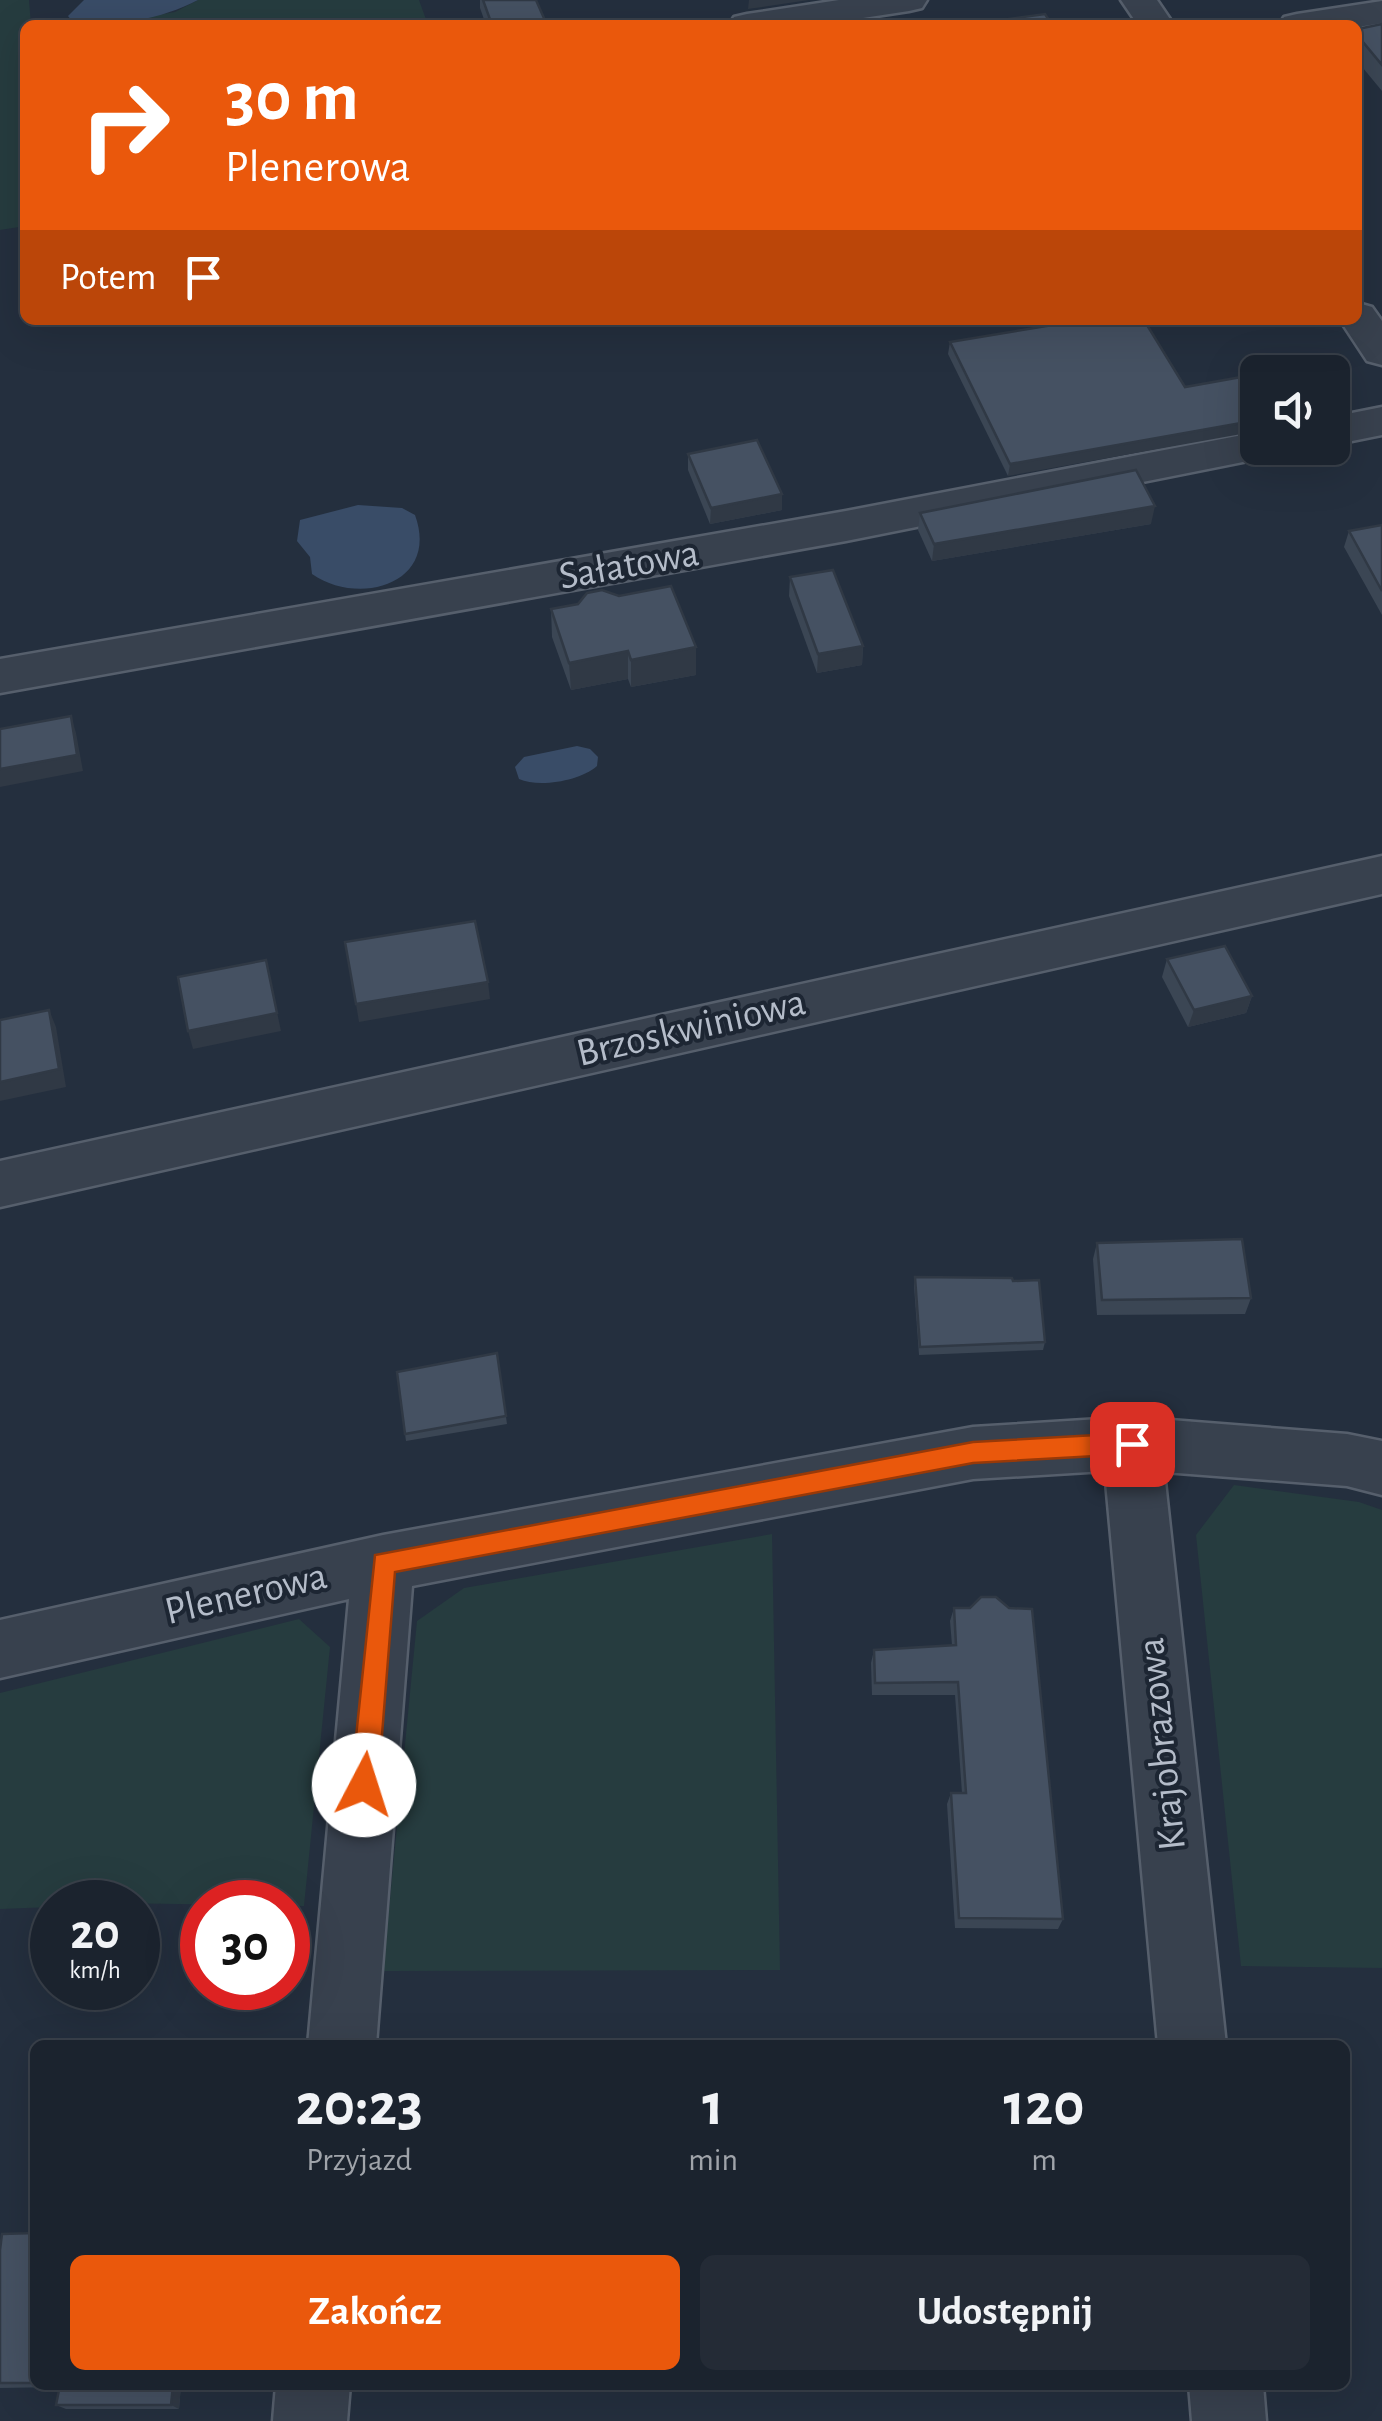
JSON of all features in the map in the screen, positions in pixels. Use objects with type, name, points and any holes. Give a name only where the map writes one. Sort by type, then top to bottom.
[{"type":"street","points":[[780,20],[909,0]]},
{"type":"street","points":[[1329,20],[1382,12]]},
{"type":"street","points":[[1362,322],[1382,352]]},
{"type":"street","points":[[1350,427],[1382,421]]},
{"type":"street","name":"Sałatowa","points":[[0,676],[846,526],[1240,449]]},
{"type":"street","name":"Brzoskwiniowa","points":[[0,1184],[1382,875]]},
{"type":"street","name":"Plenerowa","points":[[0,1648],[384,1563],[973,1452],[1132,1444],[1347,1460],[1382,1468]]},
{"type":"street","name":"Krajobrazowa","points":[[1132,1444],[1192,2040]]},
{"type":"street","points":[[342,2040],[384,1563]]},
{"type":"street","points":[[310,2421],[313,2390]]},
{"type":"street","points":[[1226,2390],[1229,2421]]},
{"type":"green space","points":[[0,0],[29,0],[31,20],[20,20],[20,227],[0,230]]},
{"type":"green space","points":[[198,0],[419,0],[426,20],[126,20],[175,12]]},
{"type":"green space","points":[[1234,1485],[1359,1502],[1382,1510],[1382,1968],[1241,1966],[1196,1535]]},
{"type":"green space","points":[[772,1534],[780,1970],[383,1971],[417,1621],[464,1588]]},
{"type":"green space","points":[[299,1619],[330,1647],[307,1880],[180,1880],[180,1904],[160,1904],[160,1880],[30,1880],[30,1908],[0,1909],[0,1693]]},
{"type":"water","points":[[84,0],[198,0],[138,20],[71,20],[68,16]]},
{"type":"water","points":[[358,505],[402,508],[415,515],[420,539],[416,558],[406,573],[390,583],[372,588],[331,584],[312,574],[310,557],[297,541],[300,520]]},
{"type":"water","points":[[577,746],[590,749],[598,757],[597,766],[580,776],[559,781],[537,783],[519,779],[515,767],[524,757]]},
{"type":"building","points":[[483,0],[536,0],[545,20],[490,20]]},
{"type":"building","points":[[1045,14],[1049,20],[1002,20]]},
{"type":"building","points":[[1382,24],[1382,65],[1362,41],[1362,28]]},
{"type":"building","points":[[1053,325],[1147,325],[1185,387],[1240,377],[1240,423],[1010,464],[950,342]]},
{"type":"building","points":[[757,440],[782,494],[711,508],[688,454]]},
{"type":"building","points":[[1136,470],[1155,506],[934,544],[920,513]]},
{"type":"building","points":[[1382,525],[1382,591],[1349,531]]},
{"type":"building","points":[[833,570],[863,646],[818,654],[790,577]]},
{"type":"building","points":[[671,586],[696,647],[631,660],[628,651],[569,663],[551,609],[578,604],[587,593],[602,590],[619,596]]},
{"type":"building","points":[[71,716],[77,755],[0,769],[0,729]]},
{"type":"building","points":[[475,921],[488,982],[356,1004],[345,942]]},
{"type":"building","points":[[1225,946],[1252,996],[1194,1010],[1167,959]]},
{"type":"building","points":[[266,960],[277,1013],[188,1031],[178,977]]},
{"type":"building","points":[[49,1010],[59,1069],[0,1082],[0,1020]]},
{"type":"building","points":[[1242,1239],[1251,1298],[1102,1300],[1097,1243]]},
{"type":"building","points":[[915,1277],[1039,1280],[1045,1342],[920,1347]]},
{"type":"building","points":[[497,1353],[506,1416],[405,1434],[397,1372]]},
{"type":"building","points":[[981,1597],[996,1597],[1009,1608],[1032,1609],[1063,1919],[959,1918],[951,1793],[966,1793],[958,1682],[875,1683],[874,1650],[956,1645],[954,1608],[970,1608]]},
{"type":"building","points":[[30,2233],[30,2383],[0,2383],[2,2234]]},
{"type":"building","points":[[59,2390],[172,2390],[171,2405],[56,2405]]},
{"type":"route","points":[[364,1785],[384,1563],[973,1452],[1132,1444]]}]
